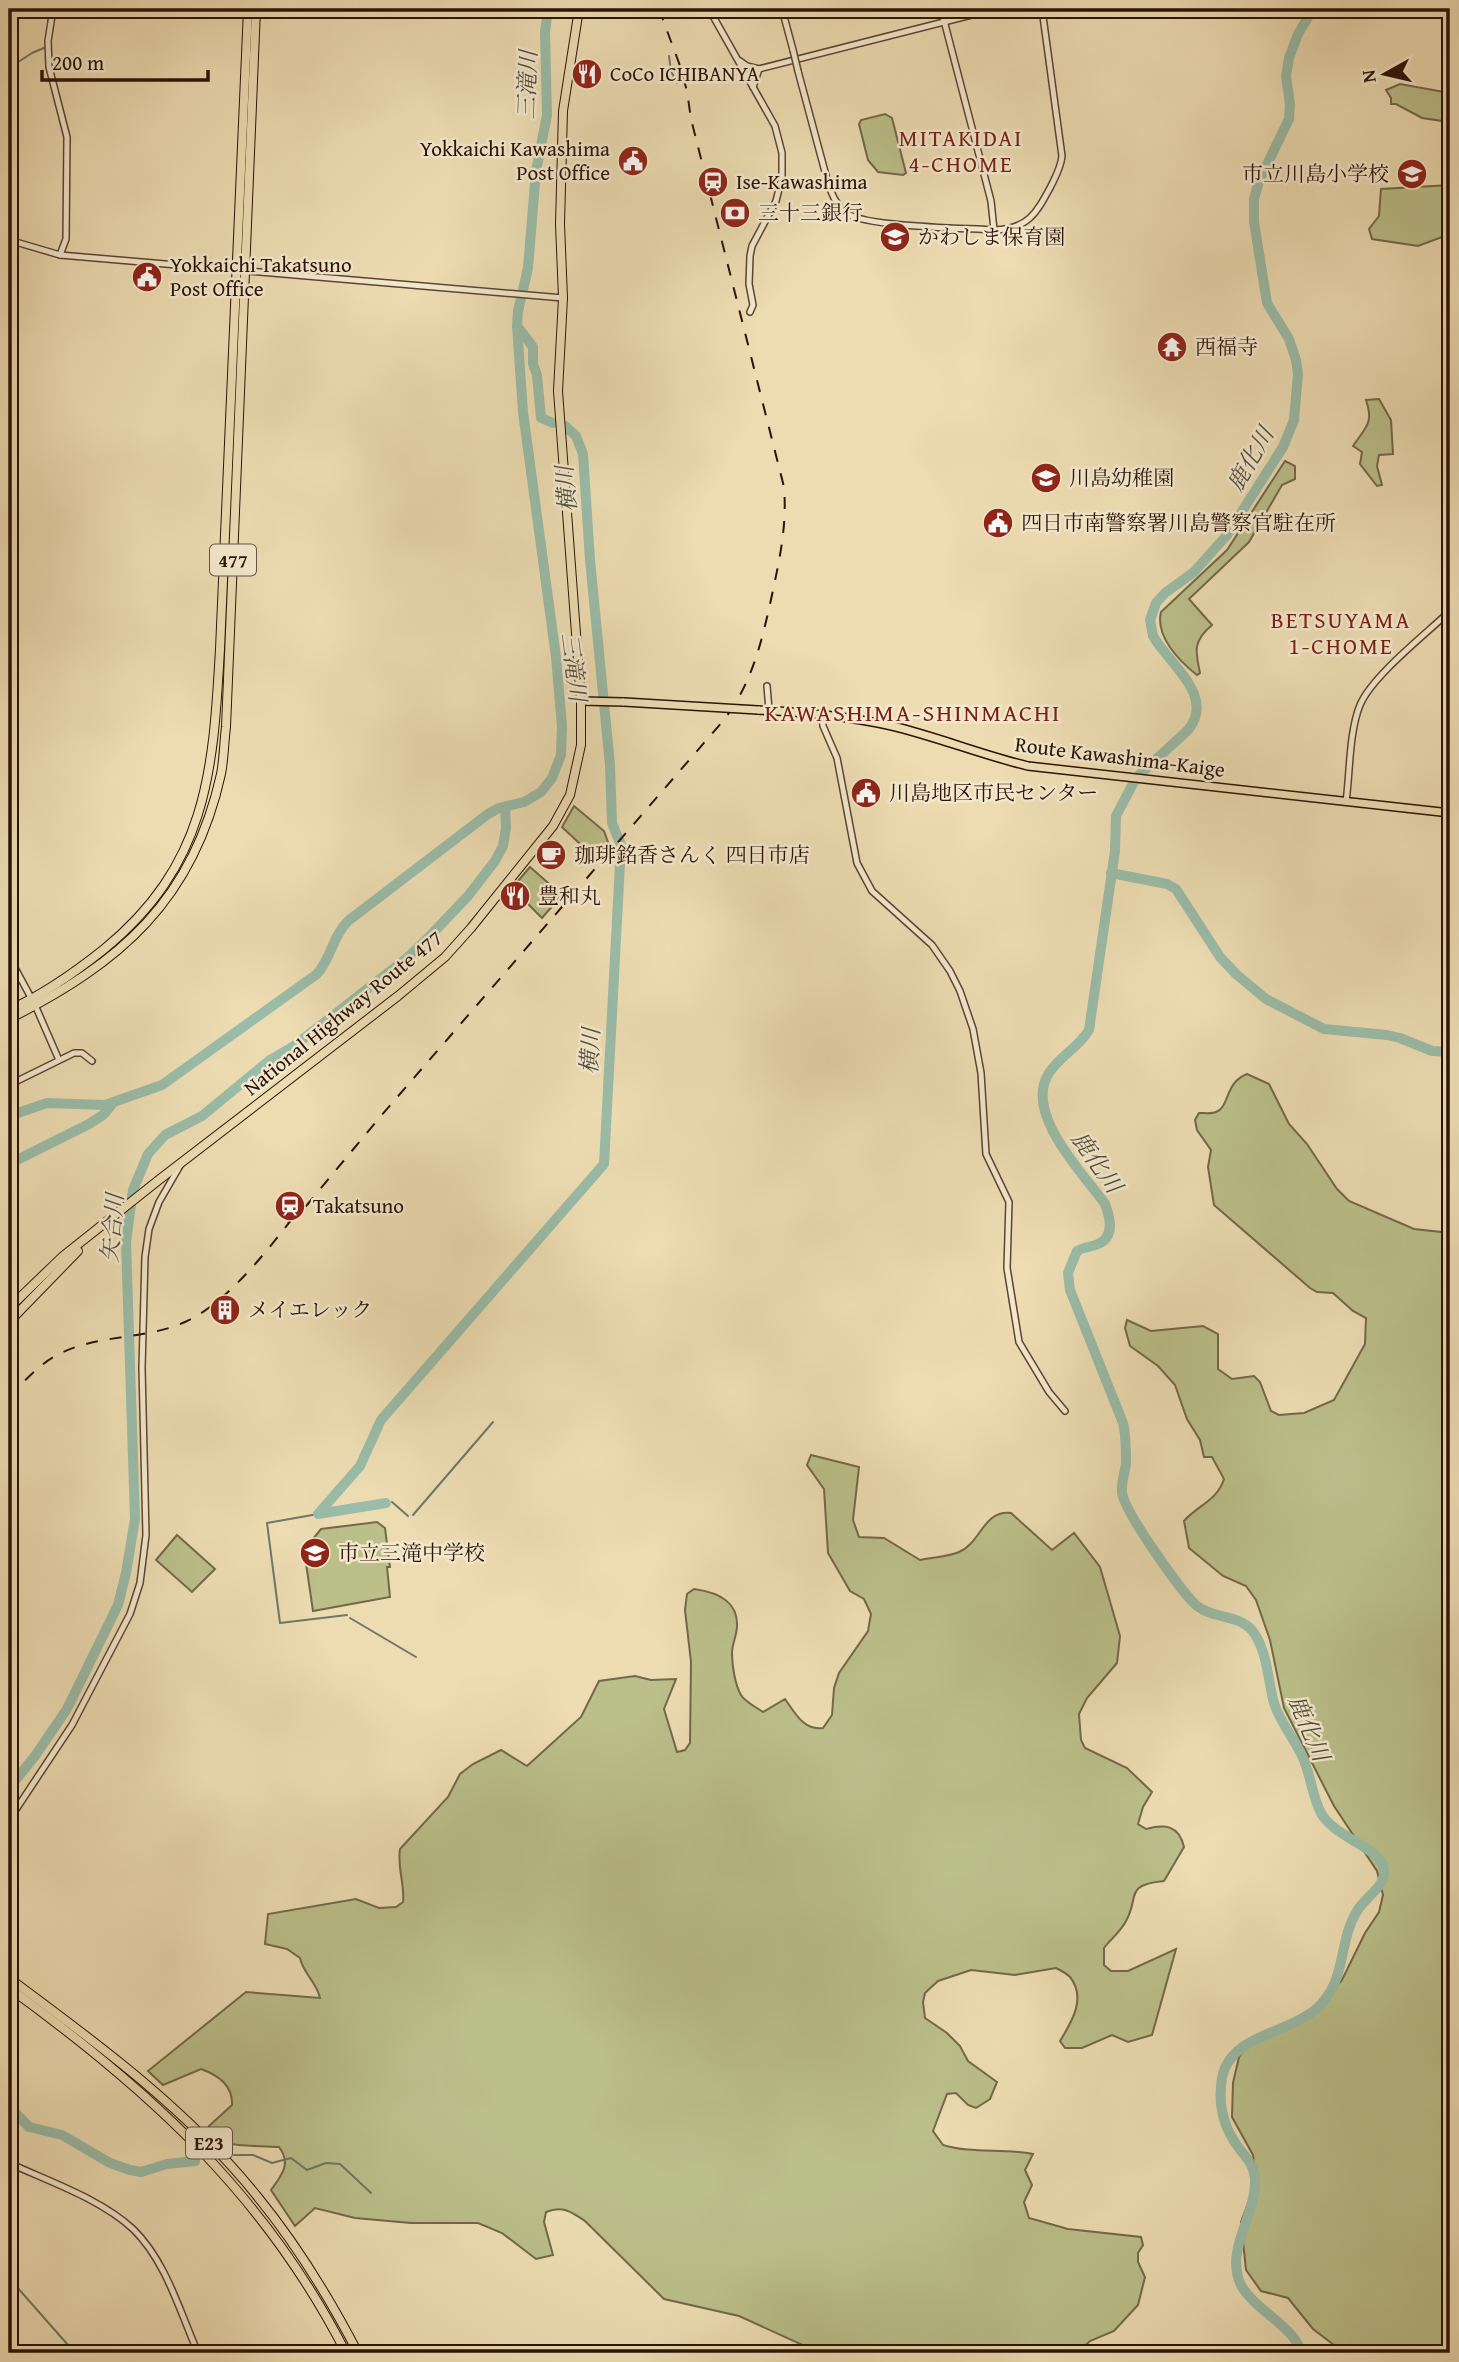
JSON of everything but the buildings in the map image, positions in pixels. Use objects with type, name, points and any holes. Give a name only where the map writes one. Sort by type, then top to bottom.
[{"type":"highway","name":"477","points":[[9,1010],[33,1002],[96,970],[150,922],[173,893],[195,851],[221,772],[226,727],[248,9]]},
{"type":"highway","name":"477","points":[[241,272],[256,9]]},
{"type":"highway","name":"National Highway Route 477","points":[[10,1304],[159,1179],[445,957],[553,826],[570,795],[582,745],[581,701],[558,391],[563,298],[560,224],[563,111],[579,9]]},
{"type":"highway","name":"477","points":[[9,1021],[33,1002]]},
{"type":"highway","name":"National Highway Route 477","points":[[9,1322],[110,1220]]},
{"type":"highway","points":[[10,1304],[18,1312]]},
{"type":"highway","name":"E23","points":[[9,1978],[141,2080],[222,2156],[292,2242],[327,2295],[358,2353]]},
{"type":"highway","name":"E23","points":[[9,1988],[141,2094],[192,2140],[240,2191],[282,2245],[326,2313],[346,2353]]},
{"type":"main road","name":"Route Kawashima-Kaige","points":[[581,701],[822,714],[896,727],[988,757],[1028,766],[1450,813]]},
{"type":"street","points":[[53,9],[48,46],[50,72],[67,137],[66,239],[60,255]]},
{"type":"street","points":[[709,9],[779,137],[783,167],[776,201],[752,246],[750,256],[749,284],[753,305],[750,312]]},
{"type":"street","points":[[782,9],[828,183],[832,195],[842,209],[867,221],[994,230],[1011,229],[1031,218],[1041,206],[1062,160],[1062,142],[1042,9]]},
{"type":"street","points":[[941,9],[988,185],[994,230]]},
{"type":"street","points":[[737,58],[747,66],[760,69],[995,9]]},
{"type":"street","points":[[753,87],[760,69]]},
{"type":"street","points":[[9,240],[60,255],[563,298]]},
{"type":"street","points":[[1346,802],[1356,721],[1365,696],[1376,681],[1450,611]]},
{"type":"street","points":[[767,686],[769,710]]},
{"type":"street","points":[[822,714],[823,726],[836,758],[862,876],[879,900],[932,945],[950,971],[965,1002],[981,1073],[984,1147],[1009,1202],[1007,1268],[1019,1342],[1049,1392],[1065,1411]]},
{"type":"street","points":[[9,957],[59,1060]]},
{"type":"street","points":[[9,1085],[74,1053],[82,1053],[92,1061]]},
{"type":"street","points":[[9,1820],[72,1725],[122,1631],[140,1583],[146,1535],[142,1380],[145,1257],[149,1229],[159,1202],[183,1161]]},
{"type":"street","points":[[9,2163],[102,2207],[134,2230],[162,2270],[198,2353]]},
{"type":"green space","points":[[1400,84],[1450,93],[1450,122],[1422,118],[1391,104],[1386,90]]},
{"type":"green space","points":[[885,114],[892,118],[906,173],[903,175],[878,172],[868,160],[859,124],[861,120]]},
{"type":"green space","points":[[1450,185],[1450,234],[1418,246],[1372,239],[1369,229],[1379,216],[1381,189]]},
{"type":"green space","points":[[1379,399],[1391,420],[1393,454],[1379,455],[1377,466],[1382,485],[1377,486],[1360,464],[1362,452],[1353,446],[1369,420],[1366,400]]},
{"type":"green space","points":[[1285,461],[1295,466],[1295,479],[1282,485],[1249,542],[1189,599],[1212,625],[1201,636],[1197,646],[1200,673],[1197,675],[1183,663],[1165,639],[1160,621],[1161,612],[1227,550]]},
{"type":"green space","points":[[574,806],[604,831],[609,845],[595,858],[562,827]]},
{"type":"green space","points":[[530,867],[562,895],[542,918],[512,888]]},
{"type":"green space","points":[[1247,1074],[1269,1084],[1289,1124],[1349,1201],[1414,1229],[1450,1233],[1450,2353],[1336,2353],[1334,2345],[1313,2329],[1288,2298],[1261,2291],[1246,2270],[1241,2222],[1253,2190],[1255,2172],[1253,2155],[1232,2117],[1233,2083],[1239,2057],[1249,2043],[1265,2037],[1325,2000],[1342,1980],[1365,1933],[1379,1912],[1383,1895],[1377,1871],[1334,1806],[1284,1708],[1270,1640],[1256,1600],[1246,1586],[1223,1576],[1189,1548],[1184,1521],[1217,1493],[1224,1479],[1212,1457],[1204,1457],[1200,1440],[1187,1419],[1175,1385],[1158,1366],[1130,1346],[1125,1328],[1127,1320],[1151,1331],[1203,1326],[1218,1334],[1218,1369],[1232,1379],[1254,1376],[1260,1382],[1271,1411],[1279,1415],[1304,1413],[1334,1400],[1365,1344],[1366,1318],[1353,1311],[1333,1293],[1317,1292],[1310,1288],[1214,1205],[1208,1167],[1211,1150],[1197,1130],[1195,1120],[1199,1113],[1212,1113],[1220,1109],[1234,1083]]},
{"type":"green space","points":[[811,1455],[859,1467],[853,1520],[859,1537],[884,1538],[920,1560],[950,1555],[966,1548],[988,1522],[1002,1513],[1011,1513],[1052,1550],[1074,1533],[1100,1567],[1120,1636],[1117,1663],[1087,1698],[1079,1714],[1081,1740],[1085,1748],[1127,1768],[1152,1792],[1143,1807],[1138,1824],[1146,1829],[1170,1828],[1179,1834],[1182,1840],[1184,1847],[1164,1881],[1138,1889],[1126,1921],[1104,1948],[1104,1965],[1111,1971],[1128,1971],[1176,1949],[1152,2035],[1128,2042],[1112,2035],[1082,2048],[1065,2048],[1060,2041],[1076,2010],[1077,1993],[1070,1977],[1056,1968],[1015,1975],[971,1970],[938,1981],[925,1993],[923,2002],[925,2018],[960,2046],[968,2061],[997,2082],[990,2099],[976,2108],[968,2105],[956,2093],[947,2094],[933,2131],[943,2145],[1033,2154],[1025,2170],[1032,2185],[1024,2202],[1029,2218],[1068,2229],[1141,2237],[1143,2245],[1138,2253],[1138,2262],[1145,2277],[1138,2305],[1114,2331],[1090,2341],[1077,2353],[820,2353],[739,2316],[664,2299],[585,2221],[562,2209],[546,2212],[544,2222],[553,2255],[536,2259],[502,2233],[478,2223],[411,2223],[355,2218],[315,2208],[295,2226],[271,2190],[284,2170],[285,2159],[279,2147],[223,2142],[217,2139],[209,2126],[232,2105],[227,2086],[213,2074],[201,2069],[163,2085],[148,2071],[246,1992],[320,1998],[300,1958],[287,1949],[265,1944],[268,1914],[356,1899],[379,1908],[396,1907],[403,1902],[400,1849],[448,1797],[460,1774],[501,1750],[527,1766],[581,1717],[599,1681],[635,1676],[651,1680],[676,1679],[664,1709],[677,1752],[685,1750],[690,1743],[691,1662],[685,1610],[687,1594],[694,1589],[718,1595],[734,1610],[737,1626],[732,1650],[734,1675],[743,1698],[763,1712],[785,1699],[805,1724],[823,1728],[832,1715],[834,1688],[839,1673],[868,1631],[871,1614],[864,1599],[850,1591],[828,1553],[824,1489],[807,1465]]},
{"type":"green space","points":[[377,1522],[385,1528],[390,1567],[387,1567],[390,1597],[313,1611],[304,1550],[321,1529]]},
{"type":"green space","points":[[177,1535],[215,1569],[192,1592],[156,1560]]},
{"type":"waterway","name":"三滝川","points":[[9,1116],[47,1103],[105,1105],[162,1085],[317,974],[348,921],[488,814],[499,808],[524,802],[541,792],[552,778],[561,755],[562,726],[556,657],[523,412],[517,326],[528,268],[536,171],[547,115],[545,32],[548,9]]},
{"type":"waterway","name":"鹿化川","points":[[1301,2353],[1292,2335],[1247,2294],[1237,2272],[1238,2245],[1251,2205],[1255,2179],[1251,2164],[1232,2137],[1225,2121],[1221,2104],[1222,2078],[1227,2064],[1247,2044],[1303,2018],[1325,1999],[1338,1975],[1351,1924],[1357,1911],[1382,1881],[1384,1869],[1375,1855],[1336,1829],[1321,1813],[1303,1758],[1277,1710],[1256,1636],[1251,1629],[1237,1620],[1213,1614],[1197,1606],[1154,1551],[1125,1502],[1122,1492],[1126,1463],[1123,1423],[1070,1290],[1068,1273],[1077,1251],[1098,1244],[1107,1237],[1110,1226],[1108,1215],[1105,1204],[1059,1142],[1049,1124],[1043,1089],[1053,1067],[1089,1030],[1115,851],[1116,816],[1136,778],[1188,730],[1195,717],[1197,705],[1187,681],[1153,636],[1150,620],[1156,603],[1194,572],[1227,535],[1283,447],[1294,420],[1298,374],[1296,360],[1289,339],[1267,303],[1254,222],[1254,199],[1259,181],[1289,119],[1286,76],[1289,58],[1298,34],[1313,9]]},
{"type":"waterway","points":[[9,68],[32,53],[51,45]]},
{"type":"waterway","points":[[669,56],[671,71],[677,83]]},
{"type":"waterway","name":"横川","points":[[518,327],[533,347],[541,418],[553,423]]},
{"type":"waterway","name":"横川","points":[[386,1503],[318,1514],[360,1466],[381,1420],[604,1164],[621,845],[612,823],[610,765],[590,560],[583,454],[576,436],[565,426]]},
{"type":"waterway","name":"矢合川","points":[[9,1788],[67,1709],[118,1605],[126,1573],[135,1519],[126,1242],[133,1190],[148,1154],[165,1135],[202,1116],[270,1060],[294,1046],[406,959],[428,938],[468,896],[495,861],[503,846],[505,807]]},
{"type":"waterway","points":[[1111,873],[1167,884],[1176,889],[1220,957],[1266,999],[1324,1029],[1387,1035],[1432,1051],[1450,1052]]},
{"type":"waterway","name":"三滝川","points":[[9,1164],[89,1124],[103,1115],[113,1103]]},
{"type":"waterway","points":[[413,1515],[493,1422]]},
{"type":"waterway","points":[[392,1502],[408,1516]]},
{"type":"waterway","points":[[318,1514],[267,1523],[280,1623],[347,1615]]},
{"type":"waterway","points":[[350,1618],[416,1657]]},
{"type":"waterway","points":[[9,2106],[29,2127],[62,2135],[110,2163],[130,2170],[141,2172],[167,2164],[195,2161]]},
{"type":"waterway","points":[[234,2155],[253,2155],[272,2163],[291,2158],[307,2170],[326,2163],[340,2164],[371,2193]]},
{"type":"waterway","points":[[9,2278],[75,2353]]},
{"type":"railway","points":[[659,9],[689,98]]},
{"type":"railway","points":[[288,1223],[307,1205],[723,721],[733,707],[755,661],[780,554],[785,515],[784,487],[691,119],[687,91]]},
{"type":"railway","points":[[9,1398],[39,1367],[61,1353],[91,1343],[170,1328],[200,1314],[216,1303],[245,1275],[295,1215]]},
{"type":"place","name":"CoCo ICHIBANYA","points":[[587,74]]},
{"type":"place","name":"Yokkaichi Kawashima Post Office","points":[[633,161]]},
{"type":"place","name":"市立川島小学校","points":[[1412,174]]},
{"type":"place","name":"Ise-Kawashima","points":[[713,182]]},
{"type":"place","name":"三十三銀行","points":[[735,213]]},
{"type":"place","name":"かわしま保育園","points":[[895,237]]},
{"type":"place","name":"Yokkaichi Takatsuno Post Office","points":[[147,277]]},
{"type":"place","name":"西福寺","points":[[1172,347]]},
{"type":"place","name":"川島幼稚園","points":[[1046,478]]},
{"type":"place","name":"四日市南警察署川島警察官駐在所","points":[[998,523]]},
{"type":"place","name":"川島地区市民センター","points":[[866,793]]},
{"type":"place","name":"珈琲銘香さんく 四日市店","points":[[551,855]]},
{"type":"place","name":"豊和丸","points":[[515,896]]},
{"type":"place","name":"Takatsuno","points":[[290,1206]]},
{"type":"place","name":"メイエレック","points":[[225,1310]]},
{"type":"place","name":"市立三滝中学校","points":[[315,1553]]},
{"type":"district","name":"MITAKIDAI 4-CHOME","points":[[961,151]]},
{"type":"district","name":"BETSUYAMA 1-CHOME","points":[[1341,633]]},
{"type":"district","name":"KAWASHIMA-SHINMACHI","points":[[913,713]]}]
